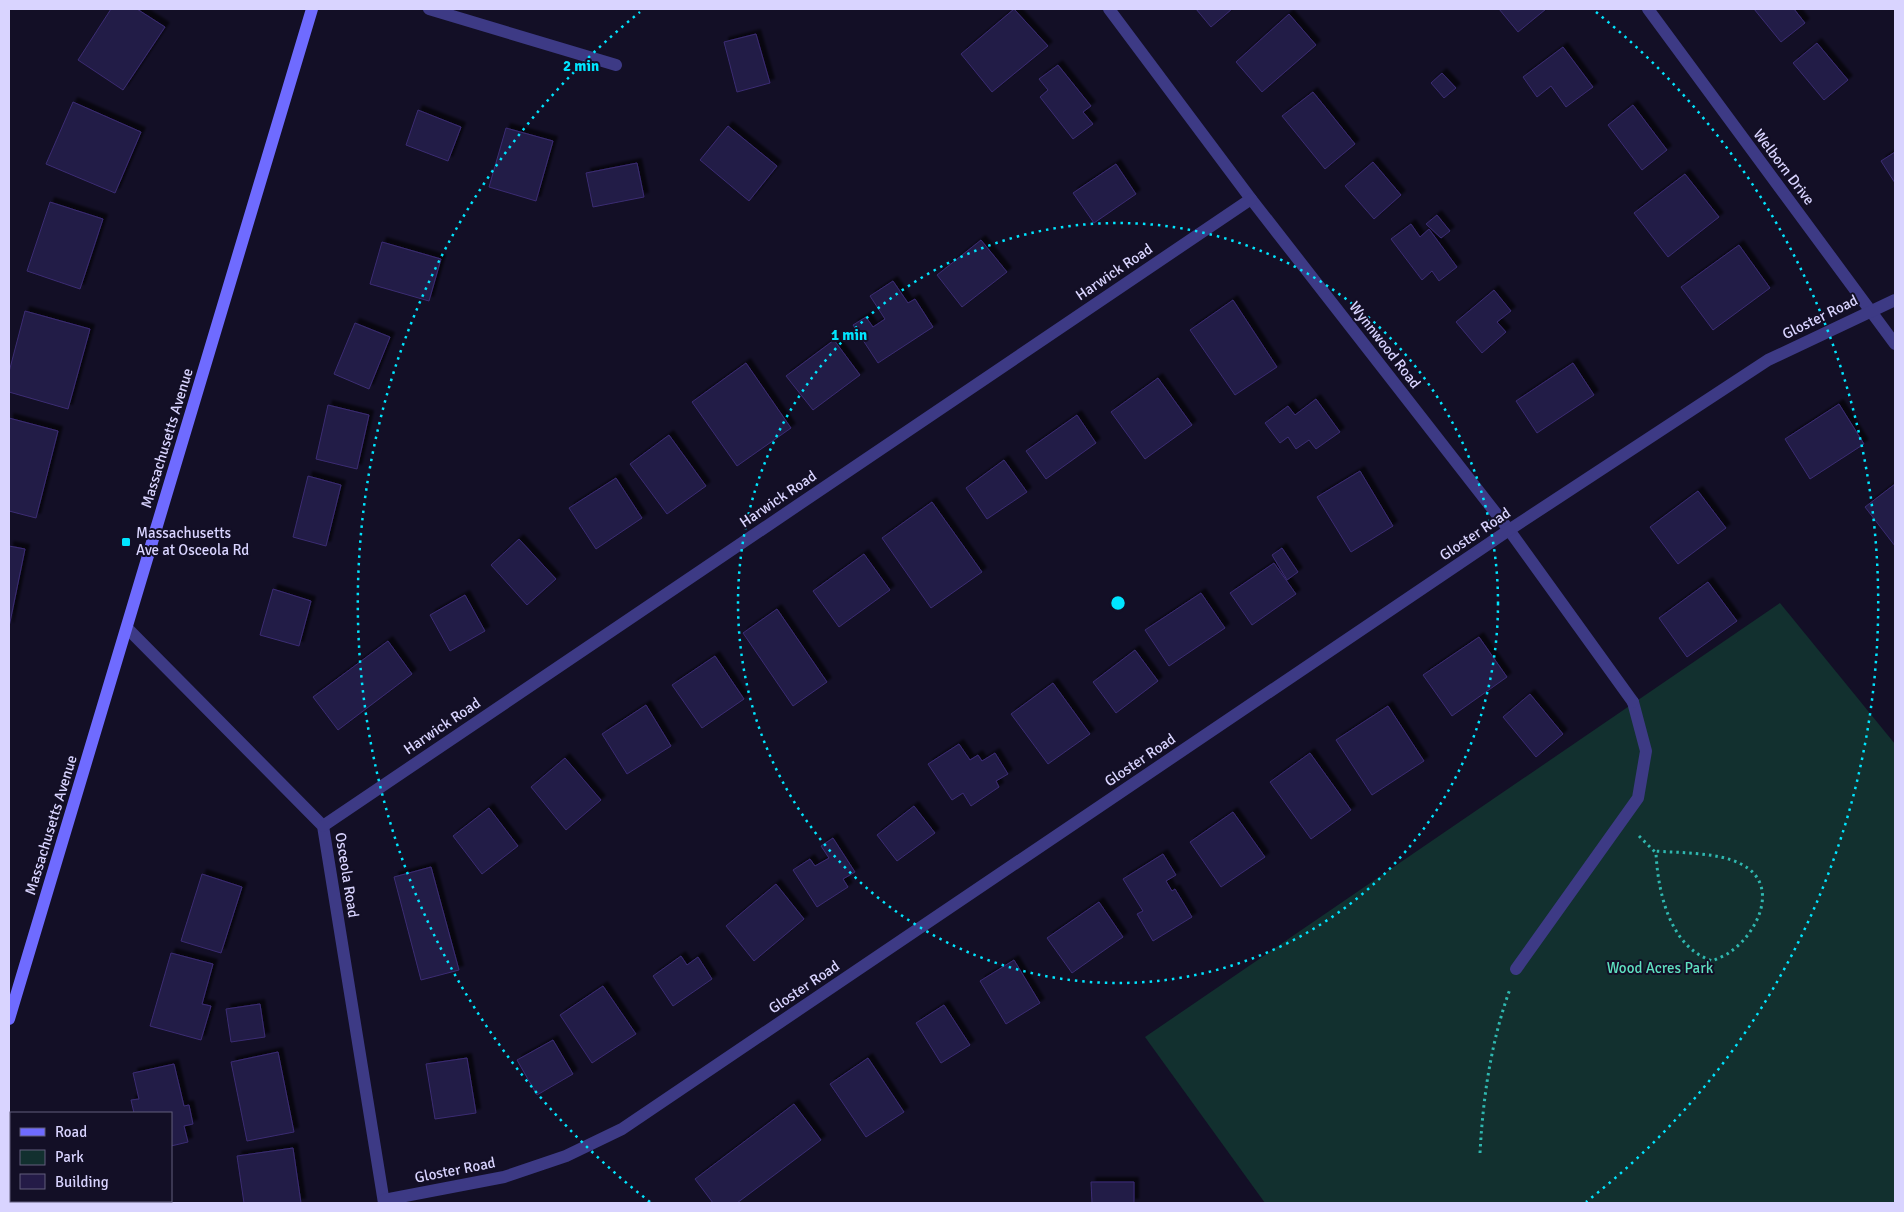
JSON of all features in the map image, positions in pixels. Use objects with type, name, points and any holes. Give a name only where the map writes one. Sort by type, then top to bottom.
[{"type":"main road","name":"Massachusetts Avenue","points":[[9,1019],[312,9]]},
{"type":"street","points":[[429,9],[616,66]]},
{"type":"street","name":"Wynnwood Road","points":[[1109,9],[1251,199],[1509,530],[1633,702],[1646,751],[1638,798],[1622,820]]},
{"type":"street","name":"Welborn Drive","points":[[1648,9],[1895,344]]},
{"type":"street","name":"Harwick Road","points":[[323,826],[1251,199]]},
{"type":"street","name":"Gloster Road","points":[[384,1202],[504,1177],[566,1156],[622,1130],[1509,530],[1768,360],[1895,300]]},
{"type":"street","name":"Osceola Road","points":[[127,628],[323,826],[384,1202]]},
{"type":"street","points":[[1516,969],[1622,820]]},
{"type":"path","points":[[1622,820],[1656,853],[1664,906],[1686,947],[1699,957],[1713,961],[1731,952],[1755,926],[1764,902],[1763,889],[1753,873],[1741,864],[1708,856],[1654,851]]},
{"type":"path","points":[[1480,1153],[1484,1098],[1503,1007],[1516,969]]},
{"type":"green space","name":"Wood Acres Park","points":[[1780,603],[1895,744],[1895,1203],[1265,1203],[1145,1037]]},
{"type":"building","points":[[111,9],[137,9],[165,27],[123,90],[78,60]]},
{"type":"building","points":[[1014,9],[1048,46],[992,92],[961,54]]},
{"type":"building","points":[[1196,9],[1232,9],[1211,27]]},
{"type":"building","points":[[1499,9],[1546,9],[1518,32]]},
{"type":"building","points":[[1754,9],[1794,9],[1805,23],[1781,42]]},
{"type":"building","points":[[1289,14],[1316,45],[1262,92],[1236,62]]},
{"type":"building","points":[[756,34],[770,83],[737,92],[724,42]]},
{"type":"building","points":[[1817,43],[1848,80],[1824,100],[1793,63]]},
{"type":"building","points":[[1563,47],[1593,87],[1566,107],[1551,86],[1537,97],[1523,77]]},
{"type":"building","points":[[1058,65],[1091,106],[1083,112],[1093,124],[1073,139],[1040,97],[1048,90],[1039,79]]},
{"type":"building","points":[[1442,73],[1456,88],[1444,98],[1431,83]]},
{"type":"building","points":[[1313,92],[1355,144],[1325,169],[1282,116]]},
{"type":"building","points":[[73,102],[141,132],[115,193],[46,164]]},
{"type":"building","points":[[1633,105],[1667,150],[1642,170],[1608,125]]},
{"type":"building","points":[[418,110],[461,127],[448,161],[406,145]]},
{"type":"building","points":[[728,126],[777,166],[749,201],[700,160]]},
{"type":"building","points":[[506,128],[553,141],[536,201],[489,187]]},
{"type":"building","points":[[1895,152],[1895,183],[1881,161]]},
{"type":"building","points":[[1373,162],[1401,195],[1374,219],[1345,186]]},
{"type":"building","points":[[637,163],[644,197],[593,207],[586,173]]},
{"type":"building","points":[[1116,164],[1136,194],[1094,223],[1073,193]]},
{"type":"building","points":[[1685,174],[1719,217],[1668,257],[1634,213]]},
{"type":"building","points":[[50,202],[103,219],[80,289],[27,271]]},
{"type":"building","points":[[1437,215],[1450,231],[1441,238],[1426,224]]},
{"type":"building","points":[[1411,224],[1420,237],[1429,229],[1457,267],[1439,281],[1432,271],[1422,280],[1391,239]]},
{"type":"building","points":[[981,240],[1007,272],[962,307],[937,275]]},
{"type":"building","points":[[382,242],[441,259],[429,301],[370,284]]},
{"type":"building","points":[[1739,245],[1770,288],[1713,330],[1681,287]]},
{"type":"building","points":[[893,281],[908,303],[915,299],[933,327],[878,363],[853,325],[866,317],[873,327],[885,319],[870,296]]},
{"type":"building","points":[[1494,290],[1511,311],[1497,322],[1506,332],[1482,353],[1456,322]]},
{"type":"building","points":[[1233,300],[1277,367],[1235,395],[1190,330]]},
{"type":"building","points":[[25,311],[90,329],[68,409],[9,392],[9,372]]},
{"type":"building","points":[[355,323],[390,337],[369,389],[334,374]]},
{"type":"building","points":[[834,340],[860,375],[813,410],[786,376]]},
{"type":"building","points":[[746,363],[791,428],[737,466],[692,402]]},
{"type":"building","points":[[1573,363],[1594,395],[1537,433],[1516,401]]},
{"type":"building","points":[[1158,378],[1192,425],[1145,459],[1111,412]]},
{"type":"building","points":[[1316,399],[1340,432],[1316,449],[1309,440],[1296,449],[1288,437],[1280,443],[1265,423],[1288,406],[1295,415]]},
{"type":"building","points":[[1839,404],[1864,444],[1810,479],[1785,439]]},
{"type":"building","points":[[328,405],[369,415],[357,469],[316,459]]},
{"type":"building","points":[[1077,415],[1096,443],[1046,479],[1026,451]]},
{"type":"building","points":[[9,418],[58,431],[36,518],[9,511]]},
{"type":"building","points":[[669,435],[706,486],[667,514],[630,464]]},
{"type":"building","points":[[1004,460],[1027,492],[987,519],[966,488]]},
{"type":"building","points":[[1360,471],[1393,526],[1351,552],[1317,497]]},
{"type":"building","points":[[308,476],[341,485],[326,546],[293,537]]},
{"type":"building","points":[[616,478],[642,518],[596,549],[569,508]]},
{"type":"building","points":[[1895,484],[1895,546],[1865,507]]},
{"type":"building","points":[[1698,491],[1726,528],[1678,564],[1650,527]]},
{"type":"building","points":[[932,502],[982,572],[931,608],[882,538]]},
{"type":"building","points":[[519,539],[556,579],[527,605],[491,565]]},
{"type":"building","points":[[9,546],[25,549],[9,627]]},
{"type":"building","points":[[1282,548],[1298,572],[1287,580],[1272,555]]},
{"type":"building","points":[[864,554],[890,590],[839,627],[813,591]]},
{"type":"building","points":[[1274,563],[1296,594],[1252,625],[1230,593]]},
{"type":"building","points":[[1708,582],[1737,621],[1687,657],[1659,618]]},
{"type":"building","points":[[273,589],[311,601],[299,646],[260,635]]},
{"type":"building","points":[[1201,593],[1225,628],[1169,666],[1145,630]]},
{"type":"building","points":[[465,595],[485,631],[450,651],[430,615]]},
{"type":"building","points":[[777,609],[827,682],[793,706],[743,633]]},
{"type":"building","points":[[1479,637],[1507,677],[1452,716],[1423,675]]},
{"type":"building","points":[[388,641],[412,674],[338,730],[313,697]]},
{"type":"building","points":[[1135,650],[1158,681],[1116,713],[1093,682]]},
{"type":"building","points":[[715,656],[744,699],[702,728],[672,685]]},
{"type":"building","points":[[1053,683],[1090,734],[1048,764],[1011,714]]},
{"type":"building","points":[[1530,694],[1563,734],[1536,757],[1503,717]]},
{"type":"building","points":[[646,705],[671,746],[627,774],[602,734]]},
{"type":"building","points":[[1388,706],[1424,761],[1372,795],[1336,740]]},
{"type":"building","points":[[959,744],[970,760],[978,755],[982,761],[995,753],[1008,774],[996,781],[999,787],[971,806],[963,793],[952,800],[928,764]]},
{"type":"building","points":[[1310,753],[1351,810],[1311,839],[1270,782]]},
{"type":"building","points":[[565,758],[601,800],[566,830],[531,787]]},
{"type":"building","points":[[914,806],[935,833],[897,861],[877,835]]},
{"type":"building","points":[[489,808],[518,846],[482,874],[453,836]]},
{"type":"building","points":[[1233,812],[1265,857],[1221,887],[1190,842]]},
{"type":"building","points":[[833,838],[855,872],[843,879],[848,887],[817,907],[793,870],[810,859],[815,866],[829,858],[821,846]]},
{"type":"building","points":[[1163,854],[1176,875],[1166,881],[1172,891],[1175,889],[1192,917],[1153,941],[1137,914],[1143,911],[1123,879]]},
{"type":"building","points":[[431,867],[459,970],[421,980],[394,877]]},
{"type":"building","points":[[202,874],[242,887],[221,953],[181,941]]},
{"type":"building","points":[[776,884],[804,919],[754,961],[726,926]]},
{"type":"building","points":[[1099,902],[1123,937],[1072,973],[1047,938]]},
{"type":"building","points":[[171,953],[213,964],[202,1004],[211,1006],[201,1040],[150,1026]]},
{"type":"building","points":[[681,956],[687,965],[698,957],[712,979],[673,1006],[653,976]]},
{"type":"building","points":[[1014,960],[1040,1003],[1006,1024],[980,981]]},
{"type":"building","points":[[603,986],[636,1034],[592,1063],[560,1015]]},
{"type":"building","points":[[260,1004],[265,1037],[231,1042],[226,1009]]},
{"type":"building","points":[[944,1005],[970,1045],[941,1063],[916,1023]]},
{"type":"building","points":[[553,1040],[573,1074],[537,1095],[517,1060]]},
{"type":"building","points":[[278,1052],[294,1132],[247,1141],[231,1062]]},
{"type":"building","points":[[467,1058],[476,1113],[435,1119],[426,1064]]},
{"type":"building","points":[[868,1058],[904,1112],[866,1137],[830,1084]]},
{"type":"building","points":[[174,1064],[184,1106],[189,1105],[193,1124],[184,1126],[188,1142],[172,1146],[172,1112],[134,1112],[131,1100],[139,1099],[133,1073]]},
{"type":"building","points":[[794,1104],[821,1140],[737,1203],[713,1203],[695,1179]]},
{"type":"building","points":[[293,1148],[301,1203],[244,1203],[237,1156]]},
{"type":"building","points":[[1091,1182],[1134,1182],[1134,1203],[1092,1203]]},
{"type":"building","points":[[102,1202],[136,1202],[136,1203]]},
{"type":"place","name":"Massachusetts Ave at Osceola Rd","points":[[126,542]]}]
